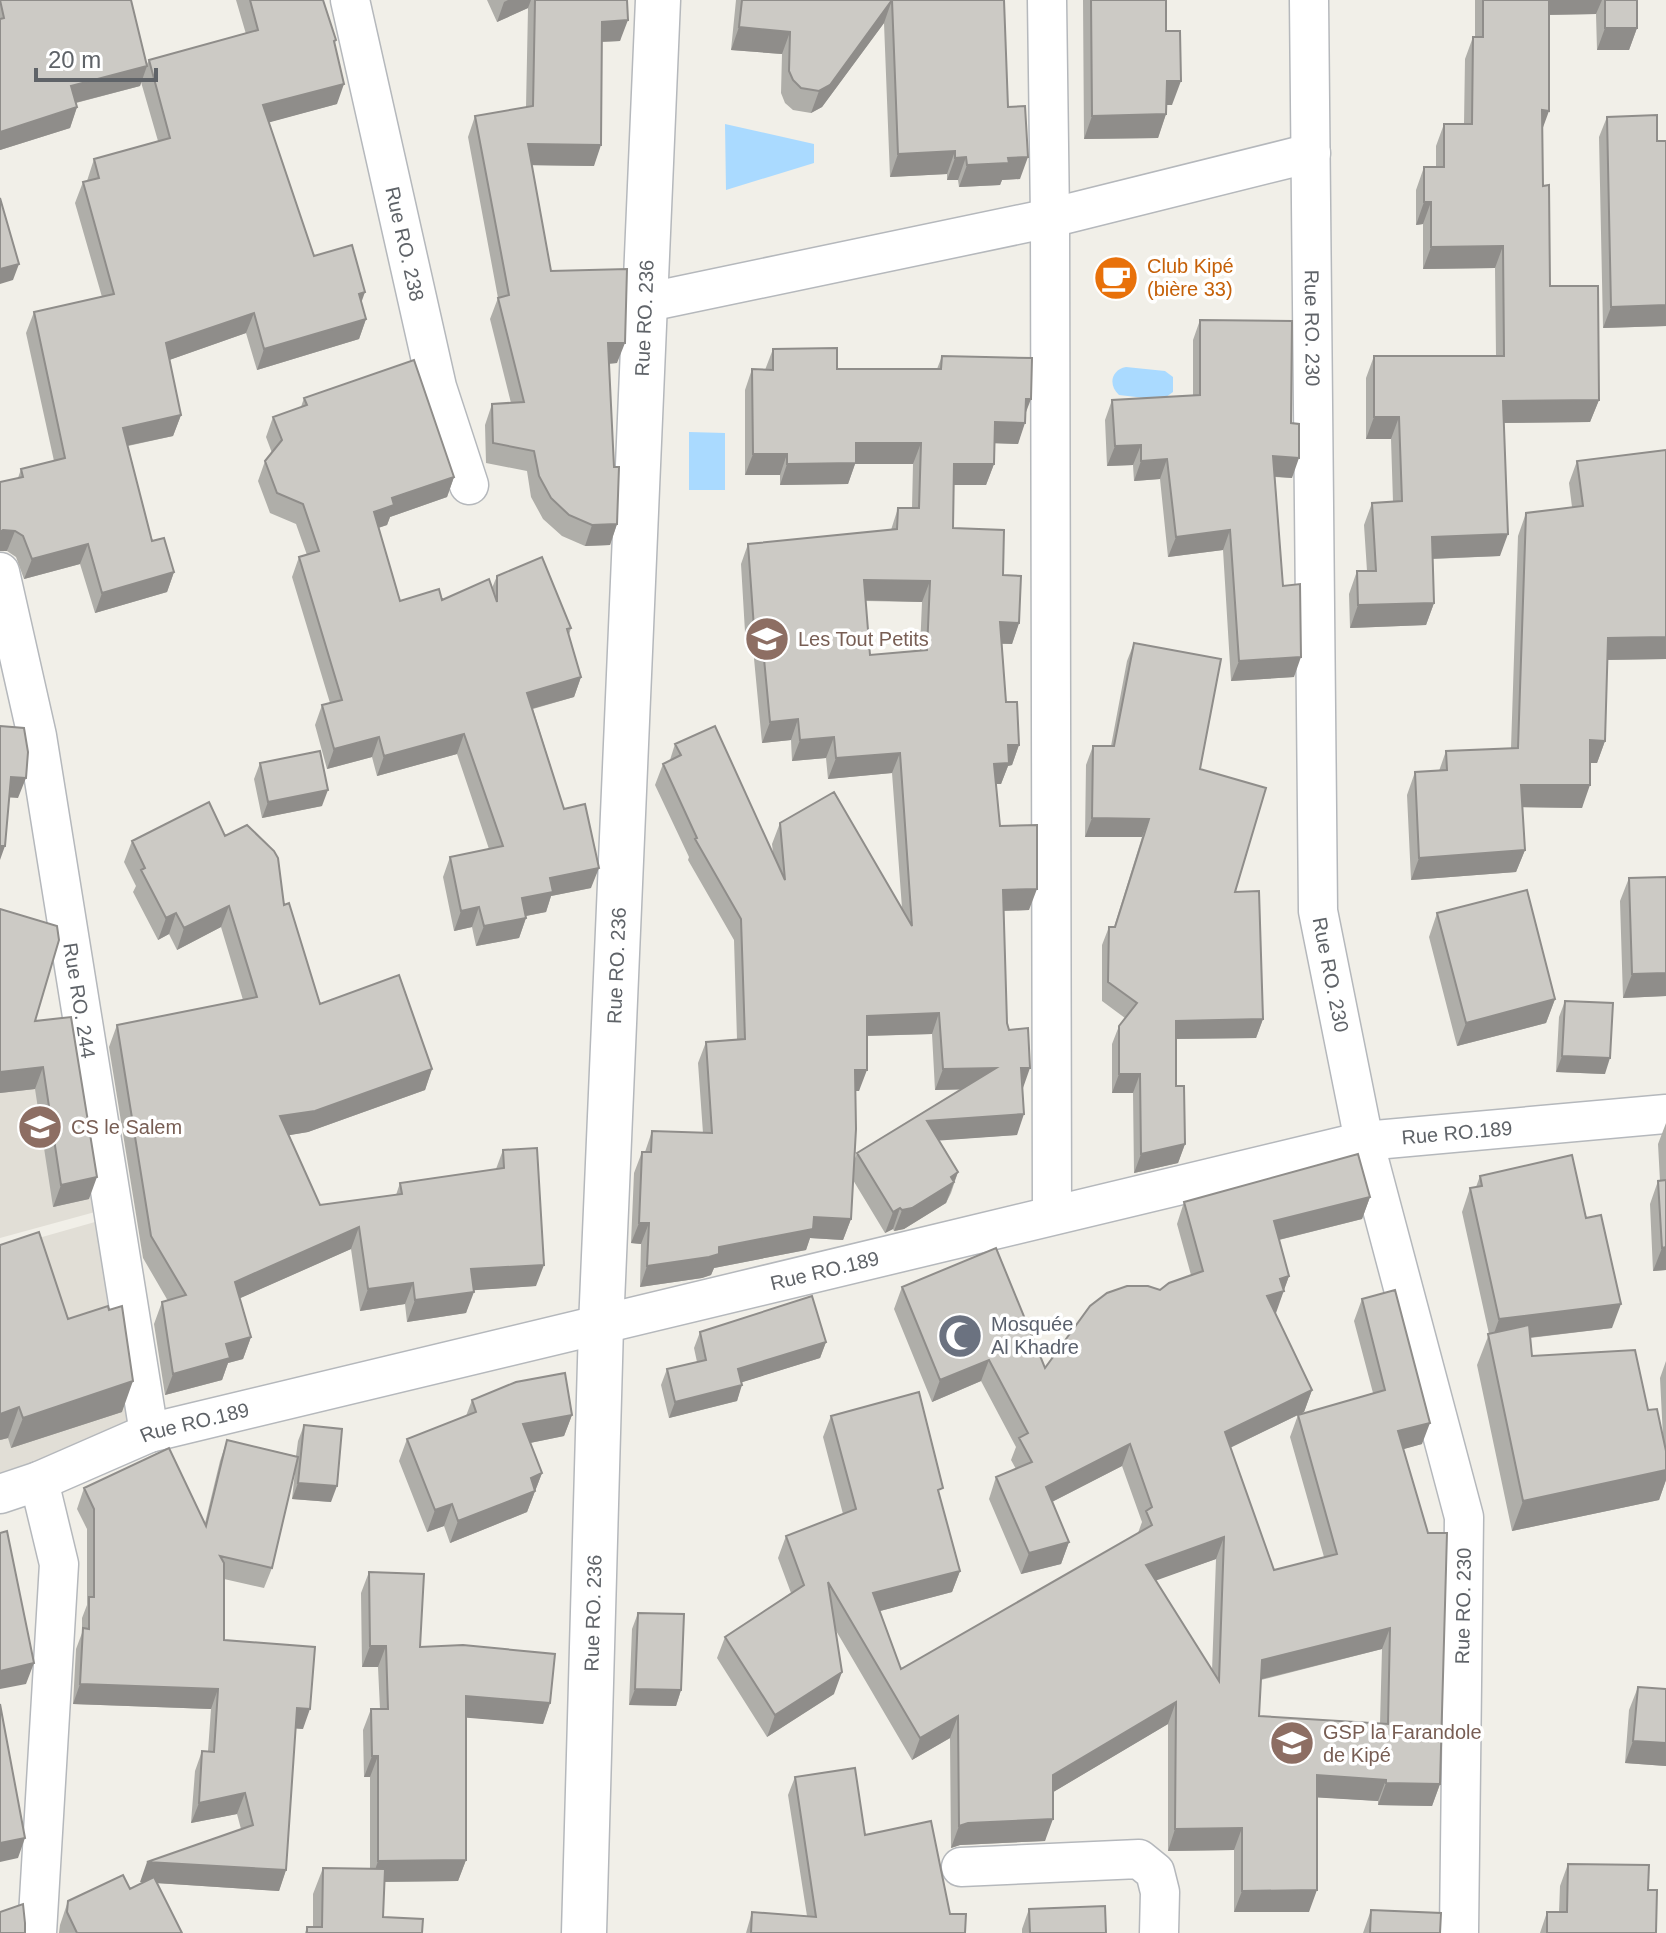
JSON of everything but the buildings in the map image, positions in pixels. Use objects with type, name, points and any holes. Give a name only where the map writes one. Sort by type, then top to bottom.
[{"type":"street","name":"Rue RO. 238","points":[[350,0],[437,387],[469,485]]},
{"type":"street","name":"Rue RO. 236","points":[[584,1933],[601,1326],[658,0]]},
{"type":"street","points":[[1047,0],[1052,1215]]},
{"type":"street","name":"Rue RO. 230","points":[[1309,0],[1318,911],[1364,1141],[1464,1517],[1459,1933]]},
{"type":"street","points":[[644,303],[1050,218],[1311,153]]},
{"type":"street","name":"Rue RO. 244","points":[[0,572],[37,736],[149,1433]]},
{"type":"street","name":"Rue RO.189","points":[[0,1494],[39,1481],[149,1433],[1364,1141],[1666,1114]]},
{"type":"street","points":[[37,1933],[59,1564],[39,1481]]},
{"type":"street","points":[[961,1867],[1139,1859],[1155,1872],[1160,1892],[1159,1933]]},
{"type":"shaded area","name":"CS le Salem","points":[[63,1039],[95,1212],[0,1238],[0,1043]]},
{"type":"shaded area","points":[[102,1220],[138,1431],[0,1478],[0,1249]]},
{"type":"water","points":[[725,124],[814,144],[814,163],[726,190]]},
{"type":"water","points":[[1126,367],[1165,371],[1173,377],[1173,392],[1162,400],[1119,395],[1113,387],[1113,378],[1117,371]]},
{"type":"water","points":[[689,432],[725,433],[725,490],[689,490]]},
{"type":"place","name":"Club Kipé (bière 33)","points":[[1116,278]]},
{"type":"place","name":"Les Tout Petits","points":[[767,639]]},
{"type":"place","name":"CS le Salem","points":[[40,1127]]},
{"type":"place","name":"Mosquée Al Khadre","points":[[960,1336]]},
{"type":"place","name":"GSP la Farandole de Kipé","points":[[1292,1743]]}]
